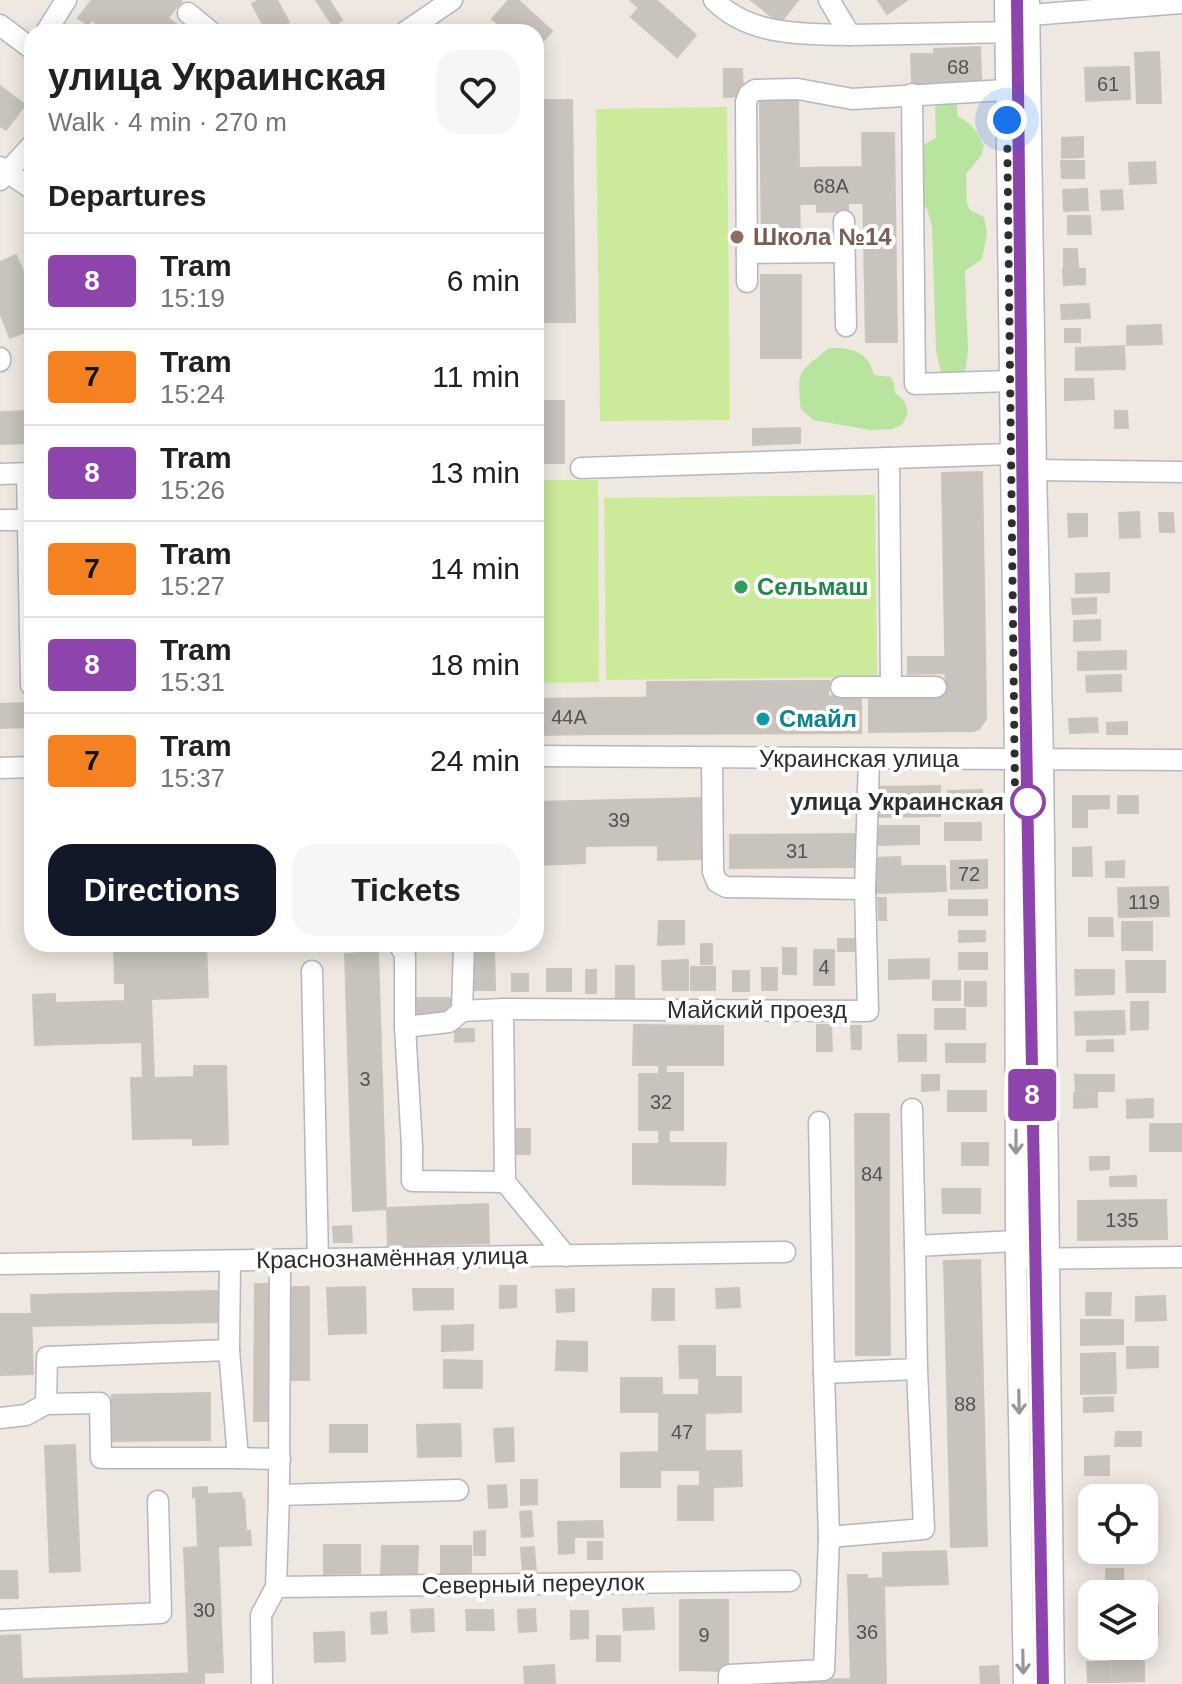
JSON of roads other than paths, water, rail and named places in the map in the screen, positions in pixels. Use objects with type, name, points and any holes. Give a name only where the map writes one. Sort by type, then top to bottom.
[{"type":"street","points":[[51,24],[66,0]]},
{"type":"street","points":[[417,24],[452,0]]},
{"type":"street","points":[[714,0],[745,21],[767,29],[850,35],[1006,33],[1030,16],[1182,3]]},
{"type":"street","points":[[829,0],[850,35]]},
{"type":"street","points":[[1005,0],[1015,760],[1016,1250],[1024,1684]]},
{"type":"street","points":[[188,13],[201,24]]},
{"type":"street","points":[[1030,16],[1054,1684]]},
{"type":"street","points":[[0,25],[24,43]]},
{"type":"street","points":[[747,282],[746,102],[749,94],[755,90],[798,89],[852,99],[1006,90]]},
{"type":"street","points":[[912,94],[915,384],[1011,381]]},
{"type":"street","points":[[24,152],[2,173],[24,185]]},
{"type":"street","points":[[844,221],[846,326]]},
{"type":"street","points":[[747,253],[844,252]]},
{"type":"street","points":[[581,468],[1012,454]]},
{"type":"street","points":[[889,458],[891,687]]},
{"type":"street","points":[[1036,470],[1182,472]]},
{"type":"street","points":[[0,474],[24,473]]},
{"type":"street","points":[[0,520],[24,520]]},
{"type":"street","points":[[841,687],[936,687]]},
{"type":"street","name":"Украинская улица","points":[[544,756],[1182,760]]},
{"type":"street","points":[[712,759],[713,872],[717,882],[726,887],[865,889]]},
{"type":"street","name":"Майский проезд","points":[[405,1027],[449,1022],[462,1011],[503,1009],[868,1011],[865,889],[869,760]]},
{"type":"street","points":[[0,768],[24,767]]},
{"type":"street","points":[[403,952],[412,1181],[505,1182]]},
{"type":"street","points":[[462,1011],[464,952]]},
{"type":"street","points":[[312,971],[318,1260]]},
{"type":"street","points":[[503,1009],[505,1182],[566,1256]]},
{"type":"street","points":[[829,1537],[924,1529],[917,1369],[912,1109]]},
{"type":"street","points":[[729,1684],[729,1675],[824,1670],[829,1537],[819,1122]]},
{"type":"street","points":[[915,1246],[1016,1250],[1050,1258],[1182,1257]]},
{"type":"street","name":"Краснознамённая улица","points":[[0,1264],[785,1252]]},
{"type":"street","points":[[262,1684],[261,1615],[276,1587],[280,1459],[280,1260]]},
{"type":"street","points":[[230,1261],[229,1350],[238,1458]]},
{"type":"street","points":[[46,1404],[47,1357],[229,1350]]},
{"type":"street","points":[[824,1373],[917,1369]]},
{"type":"street","points":[[0,1418],[26,1415],[46,1404],[100,1403],[101,1458],[280,1459]]},
{"type":"street","points":[[279,1495],[458,1490]]},
{"type":"street","points":[[0,1620],[161,1613],[158,1501]]},
{"type":"street","name":"Северный переулок","points":[[276,1587],[790,1581]]},
{"type":"tram line","points":[[1017,0],[1024,620],[1044,1684]]},
{"type":"tram line","name":"8","points":[[1017,0],[1024,620],[1043,1684]]},
{"type":"place","name":"Школа №14","points":[[737,237]]},
{"type":"place","name":"Сельмаш","points":[[741,587]]},
{"type":"place","name":"Смайл","points":[[763,719]]},
{"type":"place","name":"улица Украинская","points":[[1028,802]]}]
